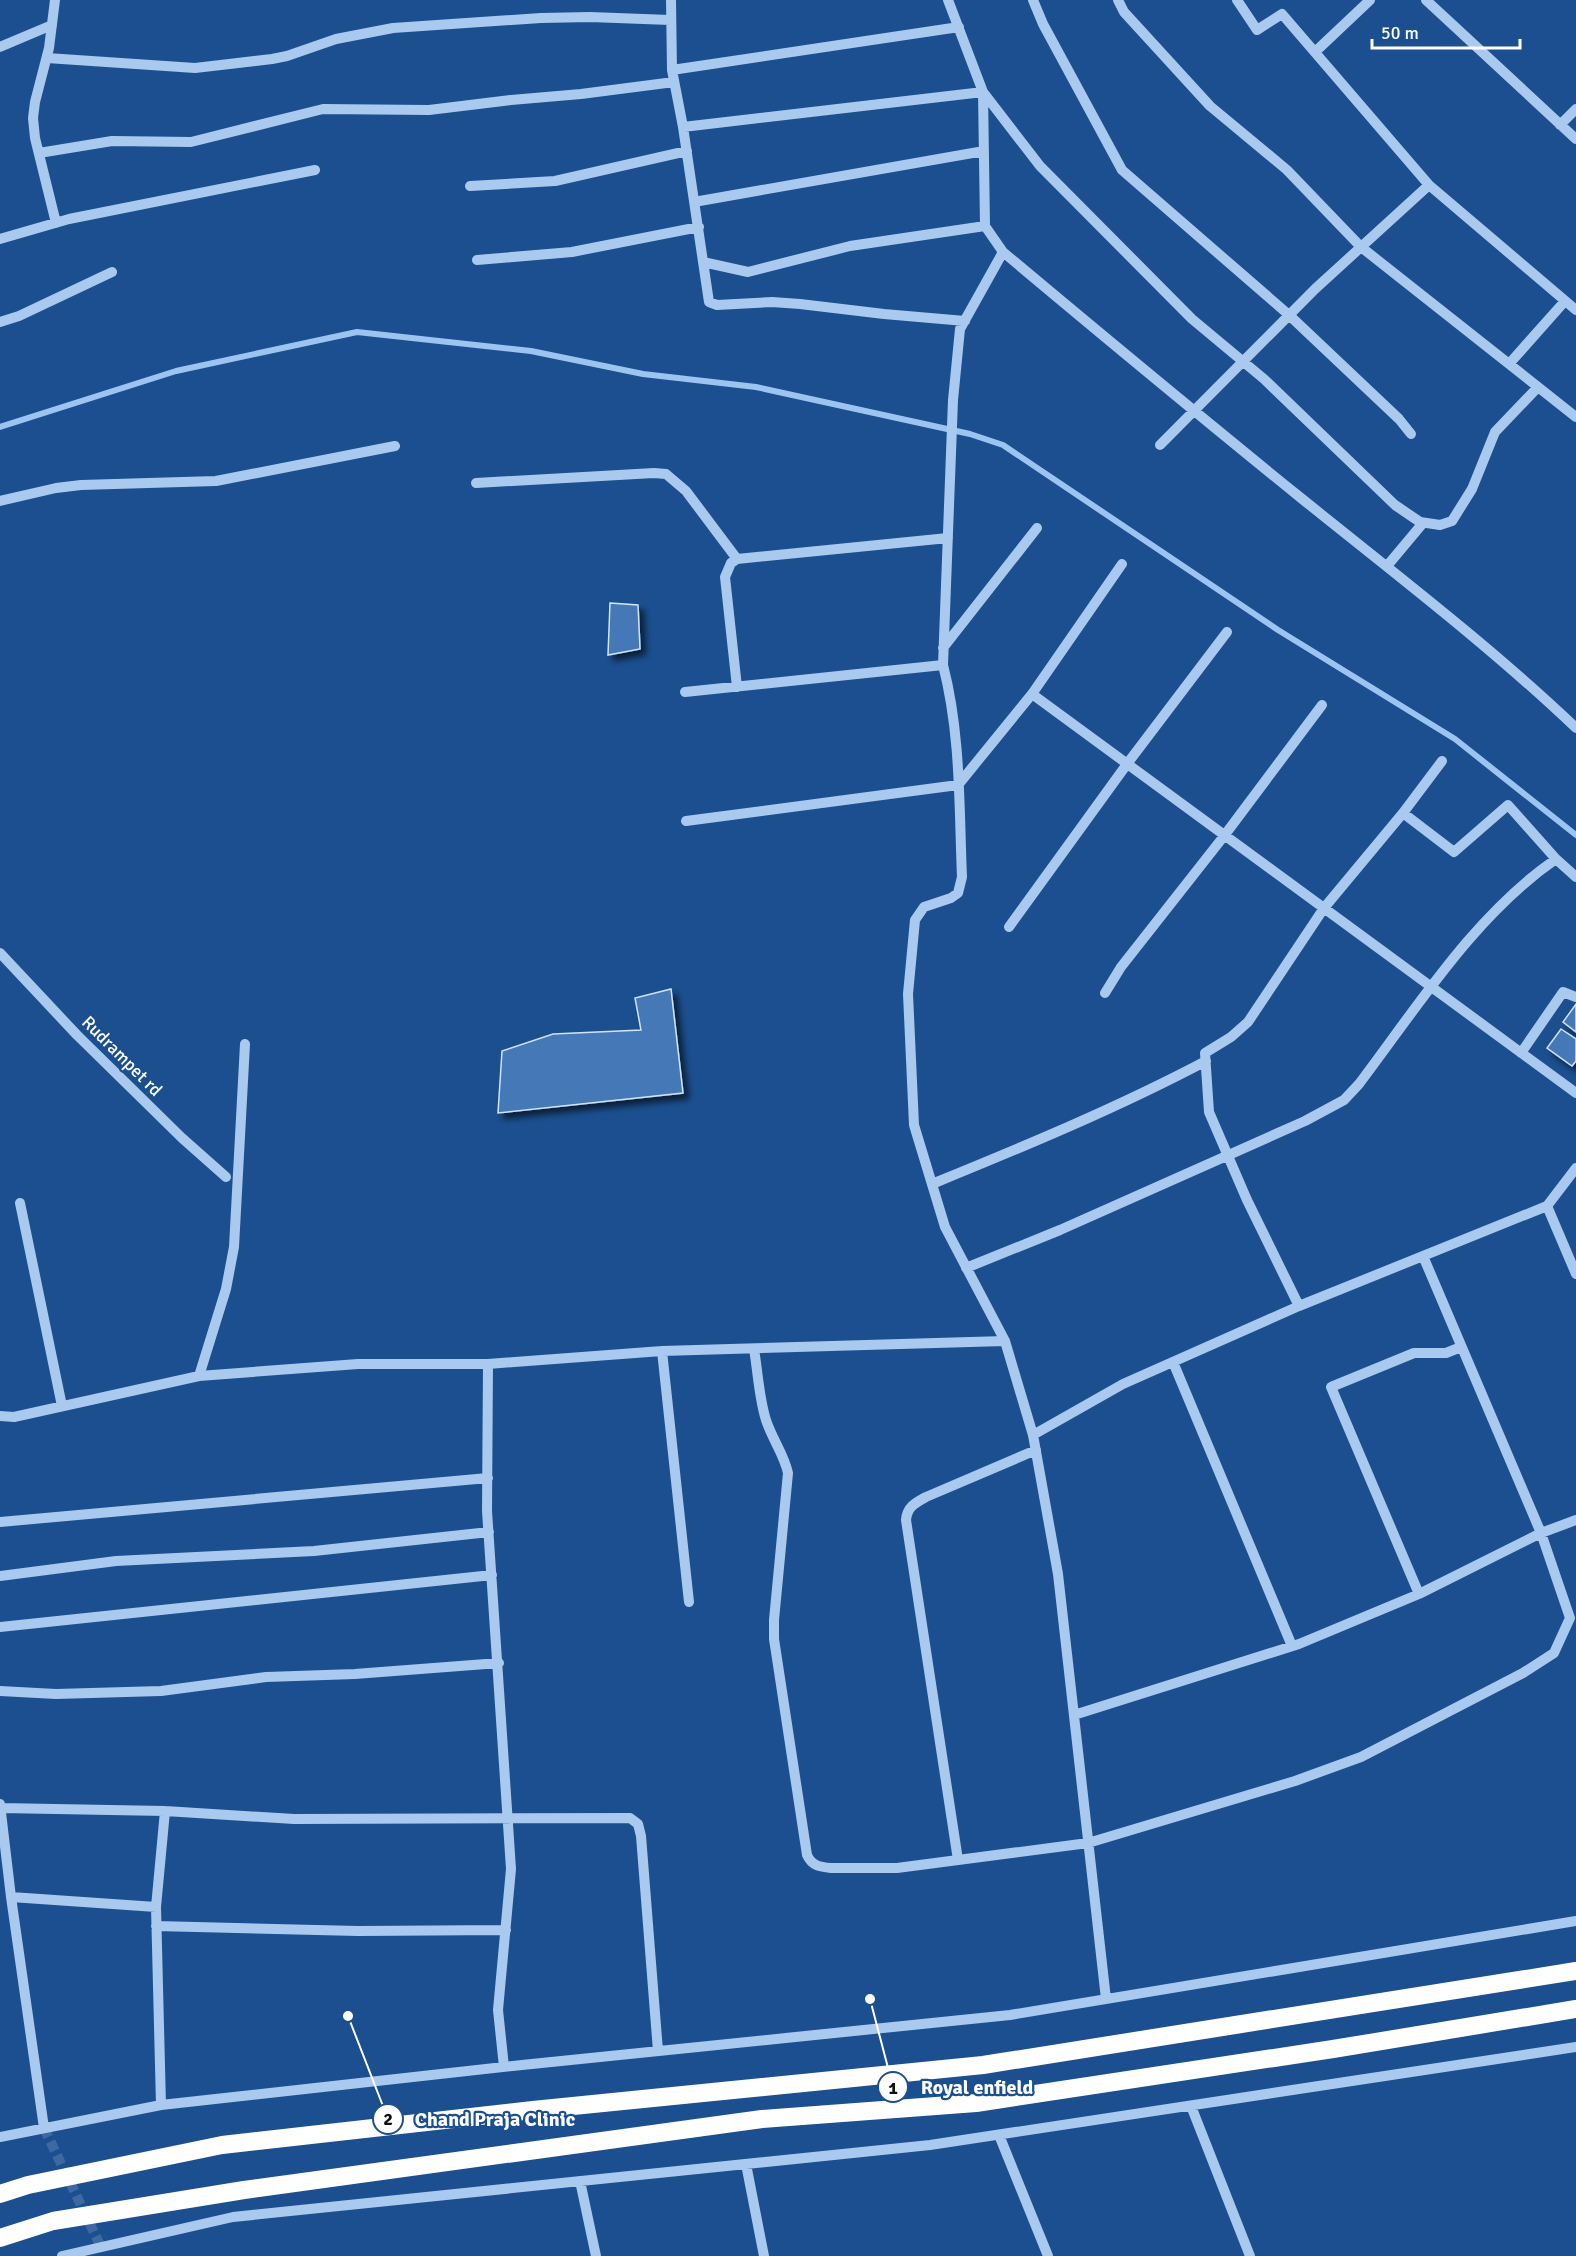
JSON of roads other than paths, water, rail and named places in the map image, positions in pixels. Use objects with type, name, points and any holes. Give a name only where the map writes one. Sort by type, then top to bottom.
[{"type":"highway","points":[[0,2194],[28,2185],[222,2145],[533,2110],[983,2065],[1576,1971]]},
{"type":"highway","points":[[0,2238],[53,2221],[244,2190],[762,2118],[976,2103],[1576,2009]]},
{"type":"street","points":[[55,0],[47,58],[33,118],[56,223]]},
{"type":"street","points":[[671,0],[673,76],[687,151],[709,302],[717,305],[772,302],[800,304],[965,321]]},
{"type":"street","points":[[948,0],[983,92],[1040,166],[1192,319],[1264,379],[1395,505],[1423,524],[1444,525],[1452,521],[1472,489],[1495,432],[1538,387]]},
{"type":"street","points":[[1034,0],[1043,24],[1122,170],[1288,315],[1399,419],[1411,434]]},
{"type":"street","points":[[1118,0],[1124,12],[1210,106],[1287,170],[1361,247],[1576,417]]},
{"type":"street","points":[[1237,0],[1257,30],[1282,14],[1428,185],[1576,310]]},
{"type":"street","points":[[1315,52],[1370,0]]},
{"type":"street","points":[[1426,0],[1576,139]]},
{"type":"street","points":[[47,58],[195,68],[272,59],[336,39],[393,28],[541,18],[670,20]]},
{"type":"street","points":[[0,47],[52,25]]},
{"type":"street","points":[[39,153],[112,141],[191,142],[323,109],[436,109],[581,94],[958,27]]},
{"type":"street","points":[[683,127],[983,92]]},
{"type":"street","points":[[983,92],[985,226],[1003,252],[1193,411],[1387,566],[1539,693],[1576,728]]},
{"type":"street","points":[[1560,125],[1576,109]]},
{"type":"street","points":[[470,186],[555,181],[687,151]]},
{"type":"street","points":[[694,202],[984,151]]},
{"type":"street","points":[[0,239],[56,223],[315,170]]},
{"type":"street","points":[[1160,445],[1288,315],[1428,185]]},
{"type":"street","points":[[703,262],[748,272],[850,246],[985,226]]},
{"type":"street","points":[[477,260],[572,252],[699,227]]},
{"type":"street","points":[[1003,252],[960,329],[953,400],[943,665],[950,692],[958,785],[962,877],[958,893],[951,898],[924,907],[915,920],[908,994],[914,1125],[945,1227],[1005,1341],[1033,1435],[1058,1574],[1106,1999]]},
{"type":"street","points":[[0,322],[19,316],[112,272]]},
{"type":"street","points":[[1509,364],[1565,301]]},
{"type":"street","points":[[0,501],[56,488],[81,485],[216,481],[395,446]]},
{"type":"street","points":[[476,483],[666,474],[686,491],[737,558]]},
{"type":"street","points":[[1387,566],[1423,524]]},
{"type":"street","points":[[943,648],[1037,528]]},
{"type":"street","points":[[737,687],[725,577],[731,563],[737,558],[948,538]]},
{"type":"street","points":[[686,820],[958,785],[1032,694],[1122,564]]},
{"type":"street","points":[[1009,927],[1127,764],[1227,632]]},
{"type":"street","points":[[685,692],[943,665]]},
{"type":"street","points":[[1032,694],[1576,1093]]},
{"type":"street","points":[[1105,993],[1121,967],[1224,836],[1322,705]]},
{"type":"street","points":[[1299,1306],[1209,1112],[1205,1053],[1231,1037],[1248,1022],[1324,908],[1403,813],[1442,761]]},
{"type":"street","points":[[1403,813],[1454,852],[1508,805],[1556,859],[1576,877]]},
{"type":"street","points":[[966,1268],[1070,1226],[1228,1156],[1305,1121],[1344,1100],[1359,1084],[1481,924],[1528,879],[1556,859]]},
{"type":"street","name":"Rudrampet rd","points":[[0,953],[77,1035],[182,1138],[226,1177]]},
{"type":"street","points":[[1521,1053],[1563,992],[1576,997]]},
{"type":"street","points":[[199,1376],[226,1289],[234,1247],[245,1044]]},
{"type":"street","points":[[932,1184],[1059,1132],[1206,1061]]},
{"type":"street","points":[[1033,1435],[1123,1384],[1299,1306],[1547,1206],[1576,1168]]},
{"type":"street","points":[[20,1203],[63,1406]]},
{"type":"street","points":[[1547,1206],[1576,1274]]},
{"type":"street","points":[[754,1349],[765,1417],[786,1462],[788,1473],[774,1639],[807,1855],[815,1864],[831,1868],[897,1868],[1088,1843],[1275,1788],[1361,1757],[1460,1706],[1554,1653],[1570,1618],[1541,1533],[1423,1256]]},
{"type":"street","points":[[0,1416],[14,1418],[199,1376],[358,1364],[488,1364],[662,1351],[1005,1341]]},
{"type":"street","points":[[1419,1594],[1331,1387],[1414,1353],[1446,1353],[1461,1347]]},
{"type":"street","points":[[662,1351],[689,1602]]},
{"type":"street","points":[[1173,1362],[1292,1647]]},
{"type":"street","points":[[488,1364],[489,1532],[511,1869],[498,2010],[504,2067]]},
{"type":"street","points":[[958,1860],[906,1512],[926,1497],[1036,1450]]},
{"type":"street","points":[[0,1522],[489,1478]]},
{"type":"street","points":[[1074,1715],[1292,1647],[1419,1594],[1541,1533],[1576,1520]]},
{"type":"street","points":[[0,1576],[116,1561],[314,1551],[489,1532]]},
{"type":"street","points":[[0,1627],[492,1575]]},
{"type":"street","points":[[0,1691],[56,1694],[161,1691],[266,1677],[355,1674],[499,1663]]},
{"type":"street","points":[[44,2128],[0,1806],[165,1811],[294,1819],[625,1817],[635,1820],[641,1836],[658,2051]]},
{"type":"street","points":[[161,2104],[156,1907],[165,1811]]},
{"type":"street","points":[[11,1897],[156,1907]]},
{"type":"street","points":[[0,2137],[161,2104],[1010,2015],[1576,1921]]},
{"type":"street","points":[[156,1926],[358,1931],[506,1930]]},
{"type":"street","points":[[62,2256],[103,2252],[233,2217],[930,2145],[1576,2047]]},
{"type":"street","points":[[1191,2106],[1250,2256]]},
{"type":"street","points":[[999,2135],[1048,2256]]},
{"type":"street","points":[[746,2164],[764,2256]]},
{"type":"street","points":[[580,2181],[596,2256]]},
{"type":"waterway","points":[[0,427],[176,371],[357,332],[531,351],[643,374],[756,387],[970,434],[1003,445],[1278,630],[1455,739],[1576,835]]},
{"type":"tunnel","points":[[44,2128],[101,2247]]},
{"type":"place","name":"Royal enfield","points":[[870,1999]]},
{"type":"place","name":"Chand Praja Clinic","points":[[348,2016]]}]
